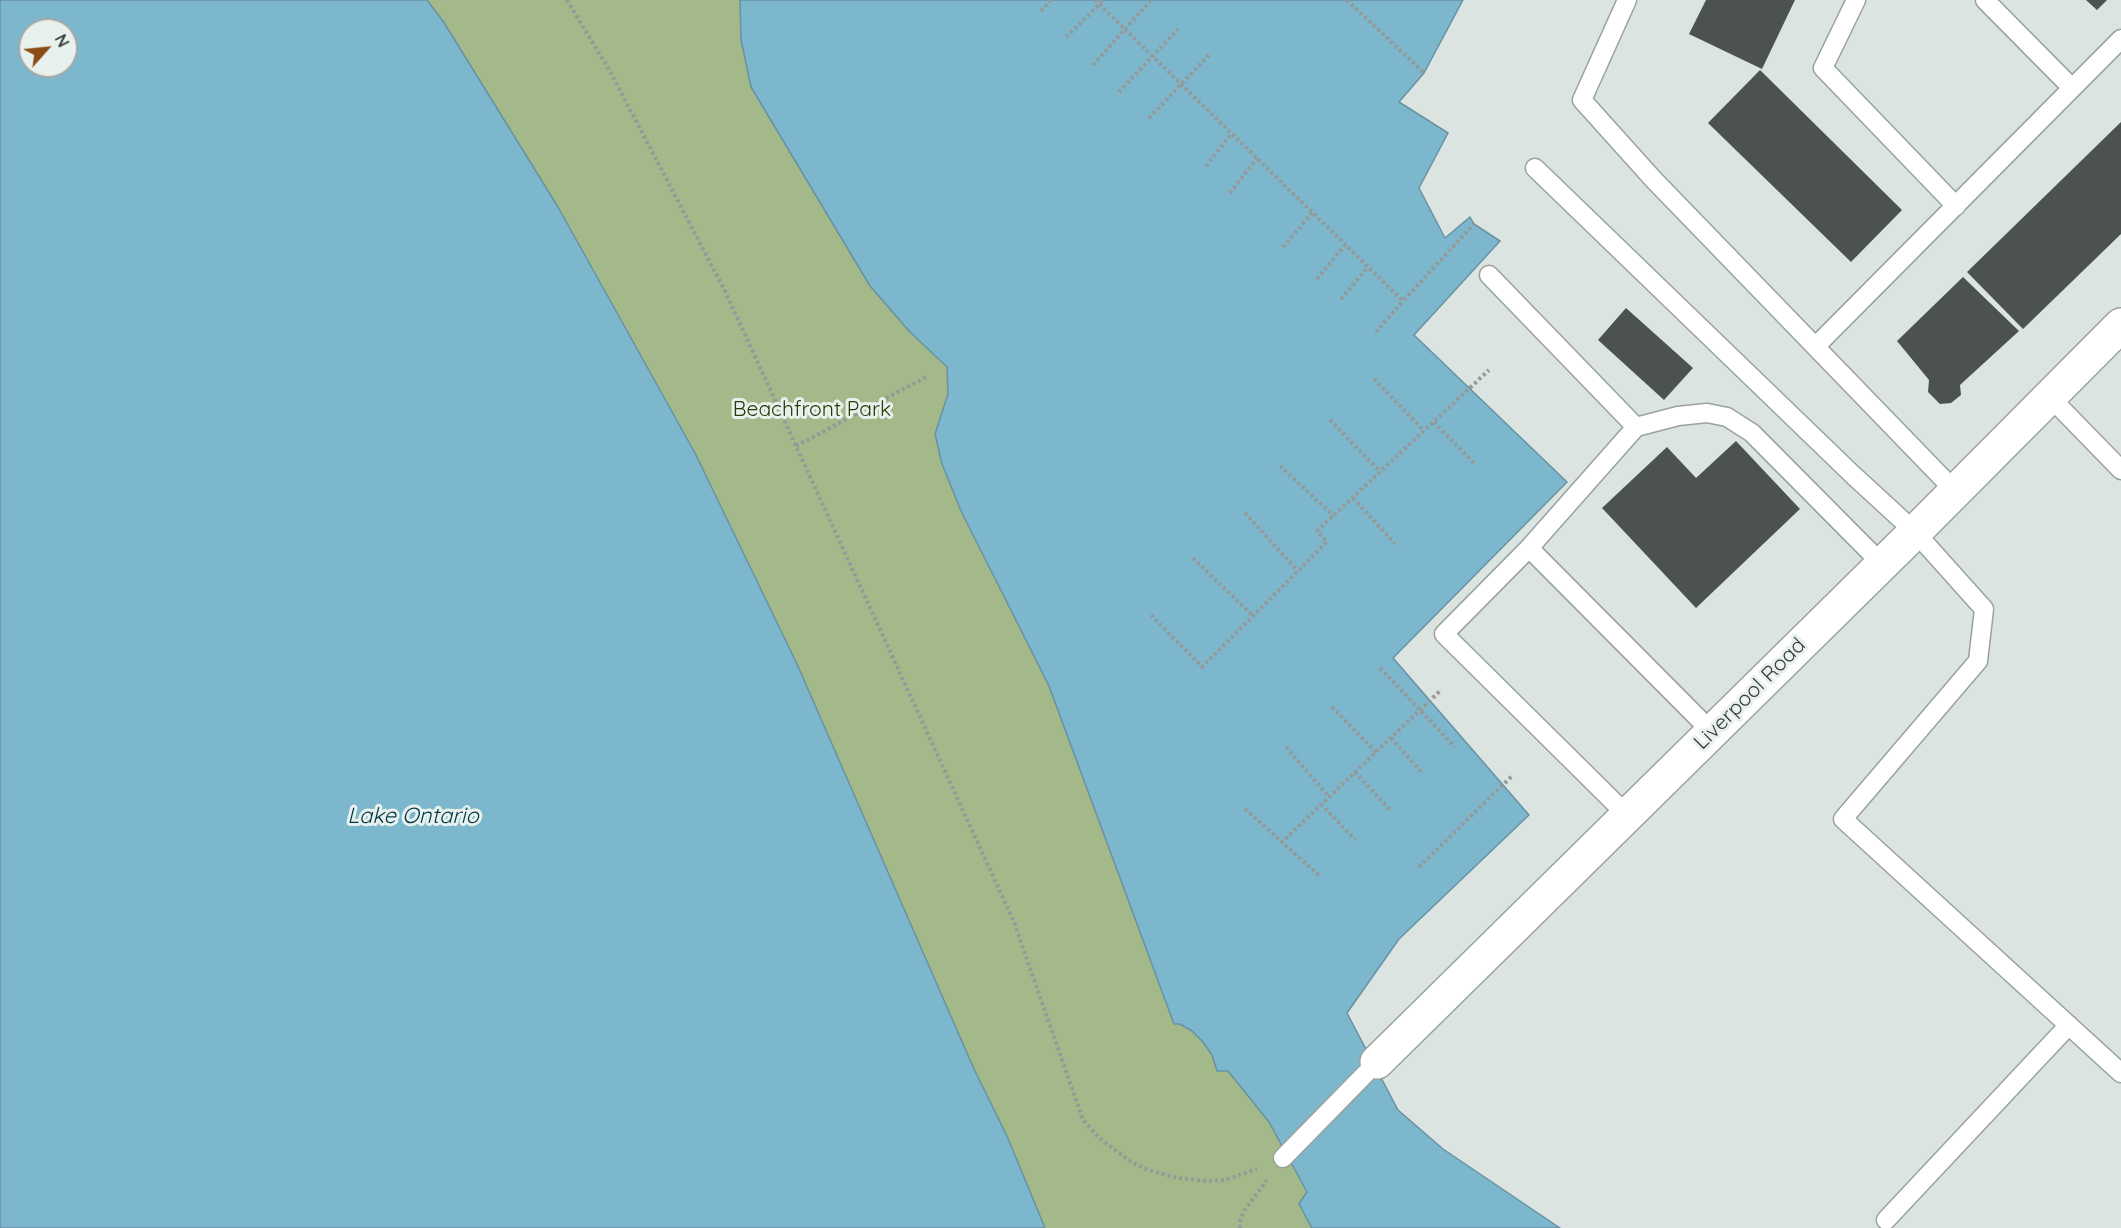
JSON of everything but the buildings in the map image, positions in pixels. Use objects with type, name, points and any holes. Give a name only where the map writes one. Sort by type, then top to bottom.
[{"type":"street","name":"Liverpool Road","points":[[1377,1062],[1915,532],[2121,325]]},
{"type":"lane","points":[[1626,0],[1582,100],[1653,179],[1955,491]]},
{"type":"lane","points":[[1856,0],[1823,68],[1956,206]]},
{"type":"lane","points":[[1984,0],[2072,88]]},
{"type":"lane","points":[[1816,346],[2121,39]]},
{"type":"lane","points":[[1535,168],[1915,532],[1984,609],[1978,661],[1843,819],[2121,1073]]},
{"type":"lane","points":[[1489,275],[1636,427]]},
{"type":"lane","points":[[2049,396],[2121,470]]},
{"type":"lane","points":[[1626,815],[1444,634],[1529,548],[1636,427],[1678,416],[1707,413],[1727,417],[1752,433],[1882,564]]},
{"type":"lane","points":[[1529,548],[1712,732]]},
{"type":"lane","points":[[1886,1220],[2069,1025]]},
{"type":"lane","points":[[1283,1158],[1377,1062]]},
{"type":"path","points":[[567,0],[611,73],[725,291],[1014,922],[1083,1120],[1098,1137],[1131,1162],[1178,1179],[1225,1180],[1283,1158]]},
{"type":"path","points":[[1041,11],[1051,0]]},
{"type":"path","points":[[1095,0],[1403,302]]},
{"type":"path","points":[[1066,37],[1104,0]]},
{"type":"path","points":[[1347,0],[1424,73]]},
{"type":"path","points":[[1093,65],[1150,1]]},
{"type":"path","points":[[1119,92],[1178,29]]},
{"type":"path","points":[[1149,118],[1209,55]]},
{"type":"path","points":[[1206,166],[1231,134]]},
{"type":"path","points":[[1230,193],[1257,158]]},
{"type":"path","points":[[1283,247],[1312,213]]},
{"type":"path","points":[[1376,332],[1474,224]]},
{"type":"path","points":[[1317,279],[1345,245]]},
{"type":"path","points":[[1341,299],[1368,267]]},
{"type":"path","points":[[1151,615],[1202,667],[1327,542],[1317,531],[1489,370]]},
{"type":"path","points":[[796,446],[928,376]]},
{"type":"path","points":[[1374,379],[1424,431]]},
{"type":"path","points":[[1330,420],[1380,472]]},
{"type":"path","points":[[1434,422],[1474,464]]},
{"type":"path","points":[[1280,466],[1334,516]]},
{"type":"path","points":[[1353,498],[1395,544]]},
{"type":"path","points":[[1245,513],[1298,571]]},
{"type":"path","points":[[1193,558],[1253,616]]},
{"type":"path","points":[[1380,668],[1455,747]]},
{"type":"path","points":[[1281,843],[1441,690]]},
{"type":"path","points":[[1332,707],[1376,752]]},
{"type":"path","points":[[1391,738],[1423,774]]},
{"type":"path","points":[[1286,747],[1329,797]]},
{"type":"path","points":[[1355,772],[1390,810]]},
{"type":"path","points":[[1419,867],[1513,775]]},
{"type":"path","points":[[1321,804],[1356,840]]},
{"type":"path","points":[[1245,809],[1321,877]]},
{"type":"path","points":[[1240,1228],[1244,1211],[1283,1158]]},
{"type":"green space","name":"Beachfront Park","points":[[427,0],[740,0],[741,40],[751,87],[798,164],[910,332],[947,367],[948,394],[935,434],[961,511],[1049,686],[1174,1024],[1180,1024],[1192,1031],[1203,1042],[1215,1064],[1228,1070],[1269,1122],[1307,1192],[1299,1204],[1312,1228],[1045,1228],[1007,1136],[974,1069],[797,664],[695,453],[558,207],[443,21]]},
{"type":"water","name":"Lake Ontario","points":[[0,0],[427,0],[443,21],[558,207],[695,453],[797,664],[974,1069],[1007,1136],[1045,1228],[0,1228]]},
{"type":"water","points":[[740,0],[1463,0],[1424,73],[1399,102],[1448,133],[1419,188],[1445,238],[1470,217],[1474,224],[1500,241],[1414,335],[1567,482],[1393,658],[1529,815],[1399,939],[1347,1013],[1398,1110],[1443,1149],[1560,1228],[1312,1228],[1299,1204],[1307,1192],[1269,1122],[1228,1071],[1217,1071],[1212,1055],[1203,1042],[1192,1031],[1180,1024],[1174,1024],[1049,686],[961,511],[942,464],[935,434],[948,394],[947,367],[910,332],[870,286],[751,87],[741,40]]}]
